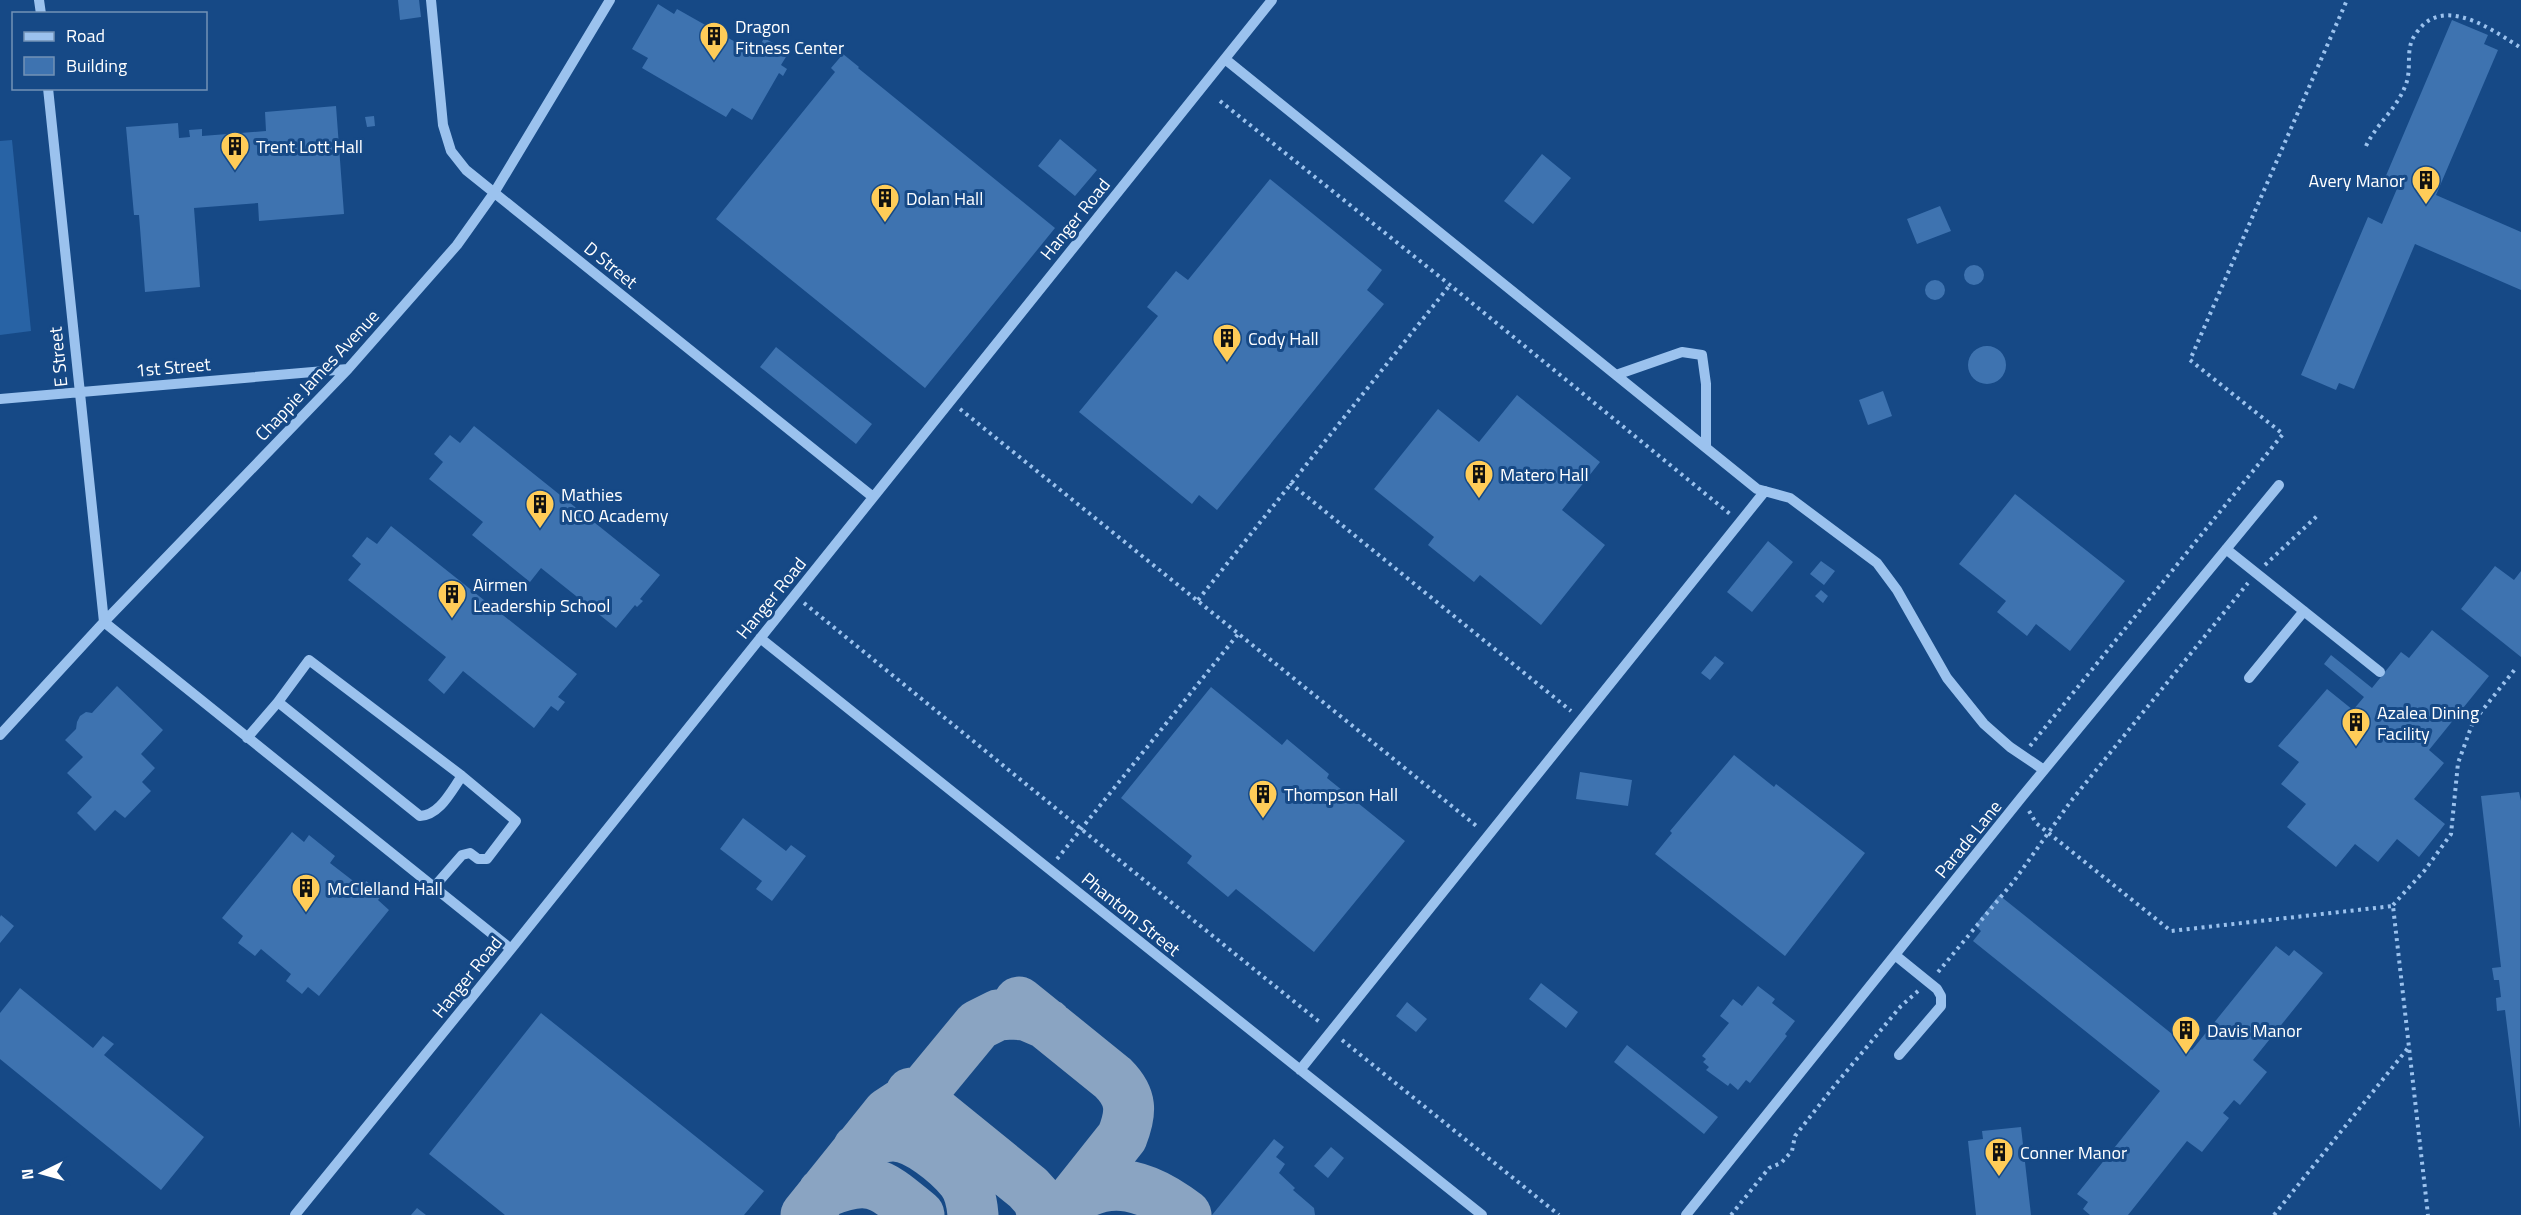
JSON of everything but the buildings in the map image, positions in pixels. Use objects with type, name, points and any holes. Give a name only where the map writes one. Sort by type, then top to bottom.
[{"type":"street","name":"D Street","points":[[431,0],[443,125],[452,151],[465,170],[873,497]]},
{"type":"street","name":"Chappie James Avenue","points":[[0,735],[104,622],[348,369],[457,245],[494,193],[610,0]]},
{"type":"street","name":"Hanger Road","points":[[295,1215],[1272,0]]},
{"type":"street","points":[[1225,59],[1756,489],[1790,498],[1877,563],[1897,590],[1947,678],[1984,724],[2044,770]]},
{"type":"street","name":"E Street","points":[[48,90],[78,392],[104,622]]},
{"type":"street","points":[[1616,375],[1682,352],[1702,355],[1706,384],[1706,448]]},
{"type":"street","name":"1st Street","points":[[0,399],[348,369]]},
{"type":"street","name":"Parade Lane","points":[[1686,1215],[2021,798],[2279,485]]},
{"type":"street","points":[[1300,1070],[1765,491]]},
{"type":"street","points":[[2226,549],[2380,672]]},
{"type":"street","points":[[2249,678],[2304,611]]},
{"type":"street","points":[[104,622],[511,949]]},
{"type":"street","name":"Phantom Street","points":[[760,638],[1482,1215]]},
{"type":"street","points":[[247,738],[278,702],[309,660],[516,820],[487,858],[478,860],[470,853],[462,855],[434,887]]},
{"type":"street","points":[[278,702],[420,816],[429,816],[436,812],[462,776]]},
{"type":"street","points":[[1895,955],[1929,982],[1941,996],[1941,1006],[1899,1055]]},
{"type":"path","points":[[2022,755],[2283,434],[2190,360],[2347,0]]},
{"type":"path","points":[[2366,146],[2373,132],[2389,116],[2407,83],[2412,41],[2428,19],[2439,13],[2455,11],[2493,27],[2521,48]]},
{"type":"path","points":[[1220,101],[1450,285],[1739,522]]},
{"type":"path","points":[[1198,600],[1450,285]]},
{"type":"path","points":[[950,401],[1488,835]]},
{"type":"path","points":[[1290,483],[1581,719]]},
{"type":"path","points":[[1731,1215],[1769,1168],[1781,1163],[1792,1151],[1795,1136],[1901,1005],[1929,982],[2014,881],[2048,833],[2256,573],[2317,516]]},
{"type":"path","points":[[794,595],[1014,776],[1083,828],[1559,1215]]},
{"type":"path","points":[[1049,869],[1239,633]]},
{"type":"path","points":[[2021,798],[2036,824],[2171,931],[2393,906],[2425,870],[2451,834],[2458,763],[2473,722],[2516,668]]},
{"type":"path","points":[[2393,906],[2428,1215]]},
{"type":"path","points":[[2274,1215],[2409,1048]]},
{"type":"shaded area","points":[[12,140],[31,331],[0,335],[0,141]]},
{"type":"taxiway","points":[[1019,1002],[1113,1078],[1127,1098],[1129,1112],[1122,1137],[1060,1215]]},
{"type":"taxiway","points":[[806,1215],[888,1113],[926,1088],[978,1025],[998,1015],[1011,1014],[1026,1015],[1047,1024]]},
{"type":"taxiway","points":[[911,1093],[1028,1188],[1038,1199],[1043,1215]]},
{"type":"taxiway","points":[[858,1149],[874,1140],[888,1136],[902,1137],[921,1145],[949,1166],[962,1180],[970,1196],[973,1215]]},
{"type":"taxiway","points":[[823,1193],[853,1183],[876,1185],[885,1189],[919,1215]]},
{"type":"taxiway","points":[[1070,1202],[1100,1187],[1130,1186],[1158,1197],[1186,1215]]},
{"type":"place","name":"Dragon Fitness Center","points":[[714,62]]},
{"type":"place","name":"Trent Lott Hall","points":[[235,172]]},
{"type":"place","name":"Avery Manor","points":[[2426,206]]},
{"type":"place","name":"Dolan Hall","points":[[885,224]]},
{"type":"place","name":"Cody Hall","points":[[1227,364]]},
{"type":"place","name":"Matero Hall","points":[[1479,500]]},
{"type":"place","name":"Mathies NCO Academy","points":[[540,530]]},
{"type":"place","name":"Airmen Leadership School","points":[[452,620]]},
{"type":"place","name":"Azalea Dining Facility","points":[[2356,748]]},
{"type":"place","name":"Thompson Hall","points":[[1263,820]]},
{"type":"place","name":"McClelland Hall","points":[[306,914]]},
{"type":"place","name":"Davis Manor","points":[[2186,1056]]},
{"type":"place","name":"Conner Manor","points":[[1999,1178]]}]
